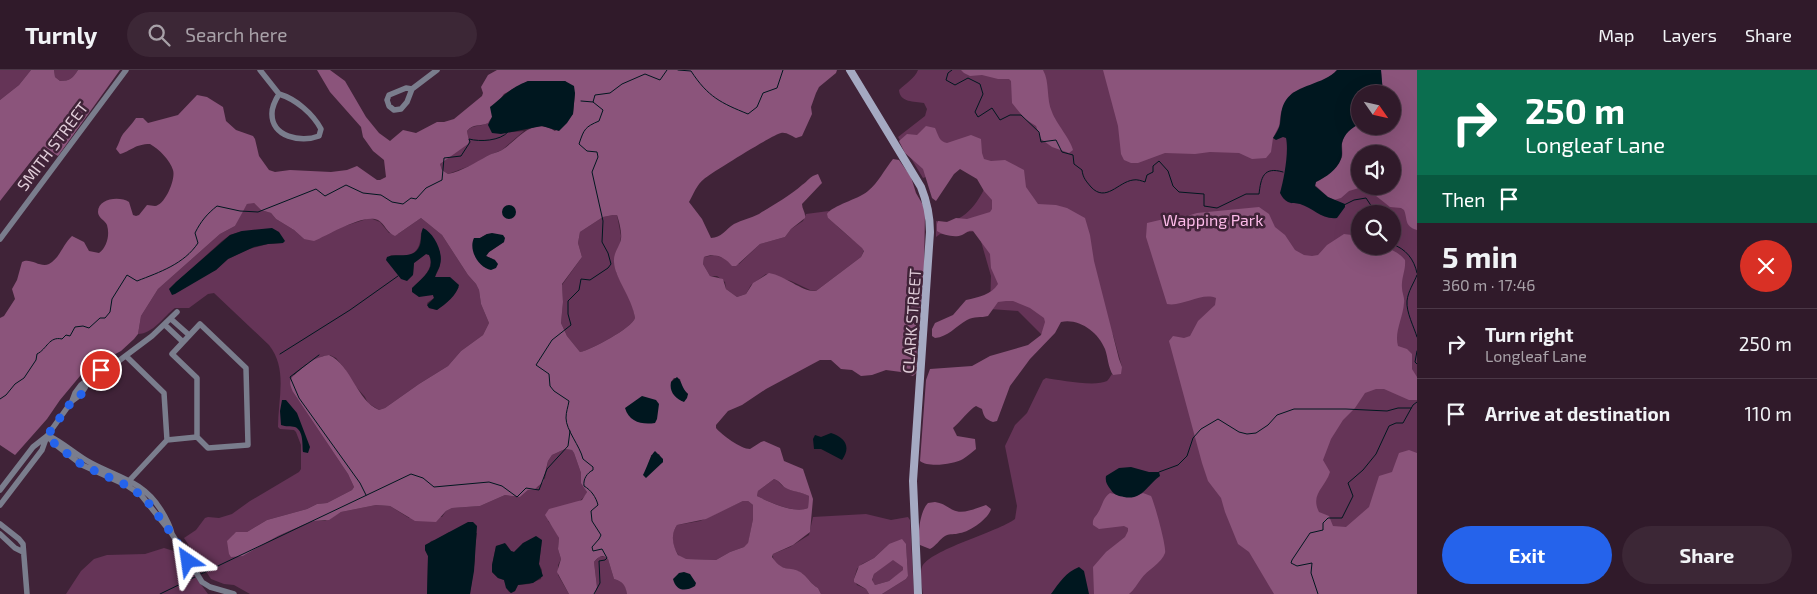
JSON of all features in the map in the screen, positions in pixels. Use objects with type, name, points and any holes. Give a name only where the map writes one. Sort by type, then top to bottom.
[{"type":"main road","name":"CLARK STREET","points":[[850,70],[921,187],[930,216],[913,481],[918,594]]},
{"type":"street","name":"SMITH STREET","points":[[0,239],[126,70]]},
{"type":"street","points":[[260,70],[279,94],[286,96],[303,108],[317,122],[321,129],[319,136],[310,140],[299,139],[289,137],[279,131],[273,121],[272,112],[279,94]]},
{"type":"street","points":[[412,89],[406,88],[389,95],[387,100],[389,106],[394,110],[400,109],[407,102],[412,89],[437,70]]},
{"type":"street","points":[[0,505],[42,450],[47,436],[72,401],[79,397],[86,388],[88,381],[126,356],[165,325],[177,312]]},
{"type":"street","points":[[171,319],[189,335]]},
{"type":"street","points":[[200,324],[246,368],[248,445],[208,448],[197,436],[197,378],[172,354],[189,335],[200,324]]},
{"type":"street","points":[[165,325],[182,342]]},
{"type":"street","points":[[126,356],[164,393],[167,440]]},
{"type":"street","points":[[0,490],[33,447],[47,436]]},
{"type":"street","points":[[47,436],[59,441],[90,462],[128,483],[147,500],[172,534],[201,581],[210,587],[233,594]]},
{"type":"street","points":[[128,483],[167,440],[197,436]]},
{"type":"street","points":[[16,470],[22,475]]},
{"type":"street","points":[[0,524],[20,540],[23,545],[27,594]]},
{"type":"street","points":[[0,534],[15,548],[23,552]]},
{"type":"green space","points":[[0,70],[31,70],[19,85],[0,100]]},
{"type":"green space","points":[[31,70],[54,70],[55,77],[60,81],[71,78],[78,70],[120,70],[58,156],[46,149],[39,151],[0,201],[0,100],[19,85]]},
{"type":"green space","points":[[54,70],[78,70],[71,78],[60,81],[55,77]]},
{"type":"green space","points":[[317,70],[330,70],[345,81],[366,117],[379,133],[390,141],[403,130],[416,133],[437,122],[454,119],[482,96],[481,87],[488,75],[497,70],[837,70],[819,87],[811,107],[812,114],[802,136],[796,138],[781,133],[756,146],[704,179],[689,202],[702,219],[711,238],[715,238],[734,224],[759,214],[787,197],[811,177],[818,174],[822,183],[802,204],[805,218],[791,229],[785,237],[760,244],[736,266],[732,266],[723,258],[716,256],[704,257],[703,264],[710,276],[723,279],[726,289],[737,297],[746,294],[753,283],[769,273],[782,277],[805,289],[816,291],[861,257],[864,251],[862,248],[828,218],[827,214],[834,208],[868,191],[893,159],[899,160],[911,177],[916,193],[923,205],[925,212],[924,273],[921,302],[916,324],[917,372],[913,376],[886,370],[872,375],[861,376],[852,370],[841,369],[831,360],[820,360],[766,389],[742,405],[728,411],[716,425],[716,428],[727,438],[746,448],[750,449],[764,441],[780,448],[784,461],[803,469],[813,499],[810,532],[793,545],[773,554],[772,557],[780,566],[799,571],[803,574],[818,588],[821,594],[627,594],[623,584],[614,579],[608,559],[602,556],[594,562],[597,587],[595,594],[569,594],[557,572],[561,559],[558,549],[559,538],[545,515],[549,509],[582,500],[587,492],[581,483],[581,473],[574,453],[572,450],[565,449],[552,455],[548,461],[543,482],[520,497],[505,495],[480,506],[452,508],[446,511],[436,522],[415,521],[390,506],[376,505],[341,512],[329,520],[314,521],[278,536],[243,556],[231,557],[227,541],[236,532],[247,532],[267,520],[307,509],[317,504],[327,503],[352,490],[354,487],[348,474],[293,392],[290,384],[292,377],[307,364],[329,355],[343,367],[365,399],[379,410],[385,408],[448,366],[461,351],[483,335],[489,323],[481,304],[476,284],[442,235],[421,218],[395,236],[378,220],[364,219],[314,241],[304,239],[294,230],[276,219],[271,213],[261,210],[254,203],[247,204],[235,226],[220,234],[158,289],[141,316],[138,334],[134,339],[121,351],[85,370],[47,419],[15,455],[0,445],[0,318],[4,316],[15,299],[12,289],[17,280],[22,262],[28,261],[42,265],[49,264],[56,258],[72,236],[84,242],[89,251],[99,253],[106,244],[108,233],[107,225],[98,214],[99,207],[105,201],[125,200],[129,202],[133,215],[136,216],[147,205],[159,205],[169,191],[173,179],[172,166],[157,149],[150,144],[145,144],[120,154],[116,149],[122,136],[136,118],[143,118],[148,123],[178,115],[197,95],[207,97],[223,107],[226,121],[236,130],[253,136],[259,156],[269,170],[275,172],[290,170],[331,172],[347,170],[357,166],[377,180],[386,177],[384,160],[373,151],[363,137],[361,127],[330,92]],"holes":[[[528,81],[565,81],[575,93],[573,114],[555,131],[539,126],[532,128],[502,150],[463,169],[448,174],[442,170],[440,164],[468,144],[467,131],[474,126],[488,123],[492,117],[493,105],[504,94]],[[617,215],[621,236],[615,256],[615,268],[631,303],[635,318],[627,327],[610,338],[580,352],[567,336],[561,323],[562,284],[582,257],[578,243],[580,232],[603,217]],[[487,234],[504,242],[486,256],[495,260],[474,254],[474,238],[480,238]],[[674,378],[680,379],[682,388],[688,394],[682,401],[678,398],[671,382]],[[659,454],[663,462],[644,475],[650,463],[651,455]],[[774,479],[787,489],[809,496],[808,508],[789,508],[757,496],[758,491]],[[743,501],[748,501],[753,505],[753,519],[748,543],[744,547],[716,560],[686,559],[678,555],[673,540],[677,525],[706,519]]]},
{"type":"green space","name":"Wapping Park","points":[[918,70],[1396,70],[1417,105],[1417,594],[923,594],[921,570],[927,561],[937,554],[1015,519],[1017,506],[1005,446],[1015,425],[1027,413],[1043,380],[1046,378],[1101,383],[1107,381],[1112,374],[1122,367],[1113,335],[1088,296],[1041,334],[1018,311],[990,309],[991,276],[978,231],[940,234],[936,237],[936,221],[946,222],[962,217],[975,204],[988,181],[982,157],[923,178],[898,137],[925,116],[927,109],[924,103],[905,99],[900,94],[899,90]]},
{"type":"green space","points":[[961,70],[1043,70],[1047,80],[1052,112],[1073,150],[1069,153],[1052,147],[1041,139],[1036,126],[1025,119],[1012,103],[1011,81],[1009,79],[998,79],[982,75],[970,76]]},
{"type":"green space","points":[[1103,70],[1337,70],[1319,83],[1292,93],[1281,112],[1271,152],[1266,158],[1252,159],[1239,153],[1165,153],[1138,163],[1131,163],[1124,160],[1121,154],[1118,126]]},
{"type":"green space","points":[[1381,70],[1417,70],[1417,230],[1408,225],[1401,205],[1387,205],[1375,195],[1401,195],[1401,145],[1351,145],[1351,190],[1341,198],[1334,200],[1328,197],[1315,185],[1316,182],[1338,165],[1342,155],[1342,144],[1351,129],[1351,135],[1401,135],[1401,85],[1382,85]]},
{"type":"green space","points":[[490,121],[488,125],[513,132],[524,131],[502,150],[487,156],[475,164],[448,174],[442,170],[440,164],[469,141],[467,131]]},
{"type":"green space","points":[[926,126],[935,128],[940,139],[947,143],[971,135],[981,139],[984,159],[991,161],[1005,160],[1024,170],[1026,187],[1038,204],[1067,208],[1085,218],[1094,261],[1122,367],[1121,374],[1113,375],[1105,349],[1098,337],[1081,324],[1068,321],[1061,322],[1055,333],[1030,359],[1010,386],[997,421],[993,422],[987,419],[982,409],[976,406],[953,428],[957,436],[975,439],[976,449],[959,461],[935,465],[920,461],[926,380],[930,369],[972,366],[990,356],[1028,345],[1041,335],[1045,322],[1044,318],[1030,308],[1013,301],[1006,301],[998,302],[988,316],[963,322],[940,337],[935,338],[932,336],[932,329],[935,323],[953,315],[966,300],[988,293],[998,284],[991,268],[990,254],[973,231],[956,236],[946,235],[937,231],[938,221],[947,222],[956,218],[967,219],[990,212],[992,200],[977,179],[960,169],[954,174],[936,201],[932,198],[923,169],[905,153],[899,141],[907,134],[917,135]]},
{"type":"green space","points":[[254,203],[261,210],[271,213],[276,219],[294,230],[304,239],[370,218],[380,222],[389,233],[398,234],[421,218],[442,235],[476,284],[481,304],[489,323],[483,335],[461,351],[448,366],[385,408],[379,410],[368,403],[351,381],[345,369],[336,358],[330,355],[323,356],[305,365],[294,374],[293,392],[348,474],[354,487],[352,490],[327,503],[317,504],[307,509],[267,520],[247,532],[234,534],[229,547],[229,554],[243,556],[278,536],[303,525],[314,521],[325,521],[341,512],[376,505],[390,506],[409,518],[442,517],[446,511],[452,508],[480,506],[505,495],[520,497],[528,490],[538,487],[545,478],[548,461],[552,455],[565,449],[572,450],[574,453],[581,473],[581,480],[587,492],[576,504],[548,521],[555,529],[559,538],[558,549],[561,559],[558,565],[558,575],[569,594],[470,594],[477,533],[449,532],[431,541],[425,550],[428,556],[427,594],[250,594],[234,585],[224,584],[211,579],[184,538],[196,530],[205,518],[219,518],[232,514],[301,469],[301,445],[296,432],[278,427],[281,384],[278,364],[275,354],[269,345],[214,293],[208,294],[189,308],[175,308],[149,331],[138,334],[141,316],[158,289],[220,234],[235,226],[247,204]],"holes":[[[242,231],[283,243],[268,244],[249,249],[228,259],[216,270],[169,289],[222,241],[230,235]],[[427,231],[440,252],[440,266],[435,277],[459,287],[448,301],[437,310],[429,308],[427,303],[434,298],[433,295],[413,288],[429,269],[429,255],[426,254],[414,263],[413,275],[390,255],[403,256],[416,251],[419,246],[421,233]],[[542,540],[539,564],[542,570],[541,579],[529,584],[518,585],[515,591],[511,593],[508,591],[504,580],[498,578],[492,572],[496,546],[506,544],[514,552],[523,543]]]},
{"type":"green space","points":[[1259,207],[1269,214],[1275,227],[1285,235],[1295,250],[1304,255],[1318,255],[1327,245],[1344,234],[1351,235],[1351,255],[1401,255],[1405,260],[1402,284],[1404,301],[1397,341],[1398,346],[1407,349],[1412,354],[1412,369],[1417,377],[1417,400],[1409,400],[1384,389],[1376,389],[1365,393],[1355,408],[1343,420],[1331,439],[1323,460],[1330,472],[1316,500],[1319,512],[1329,516],[1333,526],[1346,527],[1369,507],[1379,476],[1392,472],[1399,453],[1409,450],[1417,453],[1417,594],[1274,594],[1249,552],[1238,544],[1221,498],[1208,481],[1169,341],[1173,336],[1184,338],[1190,336],[1198,321],[1215,305],[1216,298],[1204,297],[1167,304],[1146,237],[1147,223],[1164,219],[1177,219],[1197,213]]},
{"type":"green space","points":[[829,211],[828,218],[864,250],[861,257],[816,291],[766,274],[751,285],[746,294],[737,297],[726,289],[725,282],[717,276],[710,276],[703,264],[704,257],[715,255],[739,264],[760,244],[785,237],[791,229],[803,221],[806,214]]},
{"type":"green space","points":[[617,215],[621,236],[616,272],[632,303],[635,318],[627,327],[610,338],[580,352],[567,336],[561,323],[562,285],[582,257],[578,243],[580,232],[603,217]]},
{"type":"green space","points":[[774,479],[787,489],[809,496],[808,508],[790,508],[757,496],[758,491]]},
{"type":"green space","points":[[1110,493],[1126,497],[1143,493],[1151,496],[1164,543],[1165,553],[1163,557],[1129,594],[1094,594],[1093,567],[1106,552],[1125,537],[1128,531],[1128,528],[1124,526],[1099,529],[1093,525],[1104,499]]},
{"type":"green space","points":[[743,501],[748,501],[753,505],[753,519],[748,544],[716,560],[682,559],[673,543],[673,534],[677,525],[700,521]]},
{"type":"green space","points":[[935,502],[961,512],[986,505],[991,509],[990,513],[974,527],[958,534],[945,536],[930,549],[920,545],[919,529],[925,507],[928,503]]},
{"type":"green space","points":[[866,514],[891,520],[908,517],[910,520],[914,594],[882,594],[908,576],[906,544],[889,544],[874,558],[857,569],[854,579],[857,585],[866,589],[869,594],[821,594],[818,588],[803,574],[776,564],[773,554],[790,547],[809,535],[813,517]]},
{"type":"green space","points":[[902,539],[906,544],[908,576],[882,594],[869,594],[866,589],[854,582],[859,566],[874,558],[889,544]],"holes":[[[893,560],[903,567],[903,570],[889,581],[875,585],[872,580],[874,574]]]},
{"type":"green space","points":[[164,548],[177,552],[208,594],[66,594],[81,571],[94,559],[107,555],[145,554]]},
{"type":"green space","points":[[606,556],[614,579],[624,584],[627,594],[595,594],[597,587],[594,562],[599,557]]},
{"type":"green space","points":[[893,559],[903,566],[904,570],[889,581],[875,585],[872,581],[874,574]]},
{"type":"water","points":[[1337,70],[1381,70],[1382,85],[1351,85],[1351,129],[1346,134],[1342,143],[1342,157],[1334,170],[1316,182],[1315,186],[1328,197],[1345,204],[1337,218],[1322,216],[1305,206],[1288,202],[1282,197],[1280,193],[1287,144],[1286,138],[1283,137],[1276,140],[1273,138],[1280,126],[1281,111],[1286,100],[1303,87],[1331,75]]},
{"type":"water","points":[[528,81],[565,81],[574,86],[573,114],[567,123],[559,131],[542,126],[501,134],[492,133],[488,125],[492,117],[490,107],[511,90]]},
{"type":"water","points":[[506,205],[512,205],[516,212],[512,219],[506,219],[502,215],[502,209]]},
{"type":"water","points":[[272,228],[279,232],[285,241],[283,243],[254,247],[228,259],[216,270],[172,295],[169,289],[230,235],[242,231]]},
{"type":"water","points":[[423,228],[431,234],[441,255],[440,266],[435,277],[450,277],[459,285],[454,296],[437,310],[429,308],[427,305],[434,298],[433,295],[419,297],[412,292],[412,288],[424,277],[431,265],[429,255],[426,254],[414,263],[413,275],[407,281],[401,279],[386,260],[387,257],[391,256],[414,253],[420,245]]},
{"type":"water","points":[[492,233],[503,235],[505,238],[504,242],[486,256],[495,260],[498,264],[496,268],[491,270],[482,266],[472,248],[474,238],[480,238]]},
{"type":"water","points":[[677,377],[688,394],[684,402],[675,397],[671,389],[671,382]]},
{"type":"water","points":[[642,396],[656,400],[659,404],[655,423],[637,422],[627,413],[625,408]]},
{"type":"water","points":[[282,400],[286,400],[297,413],[310,447],[308,453],[303,452],[301,435],[298,429],[281,425],[280,411]]},
{"type":"water","points":[[831,433],[846,444],[845,455],[842,460],[821,449],[814,449],[813,439],[815,435],[821,437]]},
{"type":"water","points":[[655,451],[663,459],[663,462],[646,478],[643,475]]},
{"type":"water","points":[[1131,467],[1149,472],[1159,472],[1160,476],[1136,497],[1118,496],[1107,485],[1106,476],[1119,468]]},
{"type":"water","points":[[468,522],[473,522],[477,526],[474,571],[470,594],[427,594],[428,556],[425,545]]},
{"type":"water","points":[[536,536],[542,540],[539,564],[543,576],[533,583],[518,585],[515,591],[511,593],[506,588],[504,580],[498,578],[492,572],[496,546],[505,543],[514,552],[523,543]]},
{"type":"water","points":[[1079,567],[1084,571],[1089,594],[1051,594],[1067,575]]},
{"type":"water","points":[[679,573],[690,574],[696,583],[695,586],[684,590],[676,586],[673,579]]},
{"type":"waterway","points":[[594,594],[600,583],[599,561],[607,558],[602,549],[593,551],[592,547],[601,535],[592,521],[591,511],[598,505],[595,497],[584,486],[586,476],[593,470],[593,467],[583,459],[568,428],[566,418],[569,401],[554,391],[550,386],[549,374],[536,365],[552,340],[571,325],[568,314],[568,301],[579,290],[581,279],[590,280],[611,264],[602,242],[603,221],[592,172],[598,157],[597,152],[587,151],[579,144],[586,129],[599,121],[603,110],[593,102],[595,95],[610,93],[622,84],[645,74],[660,80],[667,70]]},
{"type":"waterway","points":[[678,70],[691,71],[709,93],[748,114],[757,107],[763,93],[777,88],[783,70]]},
{"type":"waterway","points":[[952,70],[948,73],[946,80],[955,85],[968,78],[980,84],[983,94],[975,112],[978,117],[992,108],[1000,120],[1010,115],[1021,115],[1039,132],[1041,142],[1056,140],[1062,152],[1073,155],[1074,164],[1082,170],[1086,181],[1096,191],[1102,193],[1133,180],[1145,182],[1147,175],[1153,172],[1153,166],[1159,161],[1168,171],[1173,186],[1179,192],[1204,194],[1204,206],[1217,208],[1246,194],[1259,194],[1262,178],[1267,172],[1283,172]]},
{"type":"waterway","points":[[581,101],[593,102]]},
{"type":"waterway","points":[[0,399],[24,378],[36,360],[37,354],[51,341],[62,339],[66,335],[70,336],[75,327],[83,326],[89,328],[100,318],[105,318],[110,312],[112,299],[127,275],[137,281],[186,257],[198,243],[195,233],[207,215],[217,206],[240,211],[258,212],[316,189],[325,196],[346,185],[363,193],[381,195],[392,202],[403,204],[411,198],[416,199],[426,188],[442,180],[444,158],[461,156],[470,142],[469,139],[490,140],[508,132]]},
{"type":"waterway","points":[[1344,205],[1354,200],[1366,198],[1371,205]]},
{"type":"waterway","points":[[1401,249],[1409,255],[1417,273]]},
{"type":"waterway","points":[[1417,275],[1407,301],[1409,315],[1417,337]]},
{"type":"waterway","points":[[280,354],[350,310],[398,276]]},
{"type":"waterway","points":[[1417,351],[1415,362],[1417,364]]},
{"type":"waterway","points":[[319,355],[290,377],[299,398],[360,483],[366,495]]},
{"type":"waterway","points":[[1318,594],[1311,573],[1312,563],[1297,566],[1291,563],[1292,560],[1310,533],[1323,530],[1323,523],[1328,518],[1342,518],[1353,496],[1348,483],[1363,470],[1376,454],[1389,426],[1403,423],[1413,405],[1417,402]]},
{"type":"waterway","points":[[1159,472],[1178,465],[1187,456],[1193,438],[1201,429],[1218,419],[1239,432],[1247,434],[1256,433],[1268,425],[1277,415],[1294,409],[1387,411],[1398,408],[1411,408]]},
{"type":"waterway","points":[[201,574],[411,474],[423,478],[434,487],[489,482],[502,486],[517,497],[526,488],[539,490],[547,469],[568,446],[570,431]]},
{"type":"waterway","points":[[160,594],[195,577]]},
{"type":"route","points":[[101,370],[88,381],[86,388],[79,397],[72,401],[47,436],[74,460],[126,485],[144,497],[172,534],[188,561]]}]
